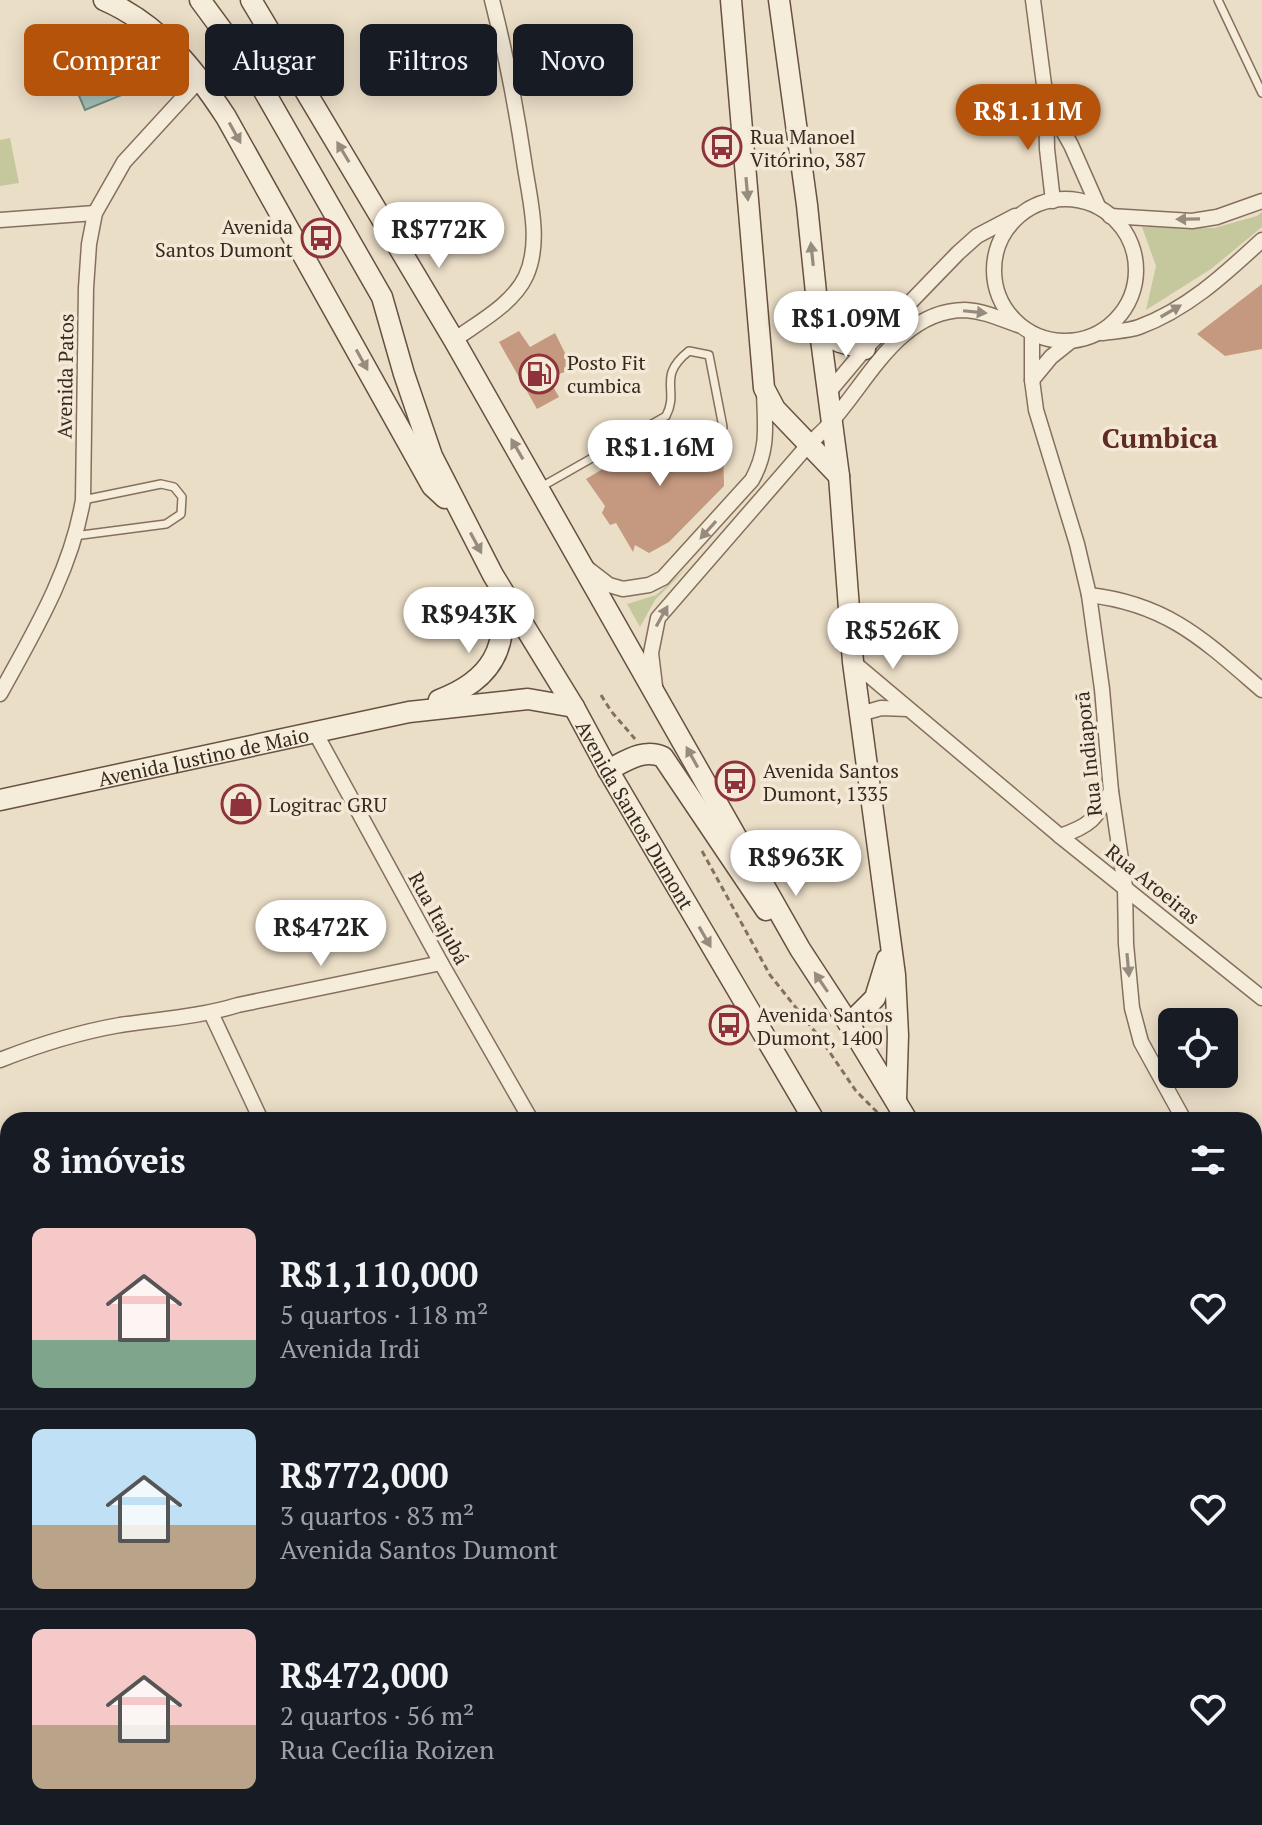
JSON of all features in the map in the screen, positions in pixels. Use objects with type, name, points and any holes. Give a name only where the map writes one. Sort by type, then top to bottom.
[{"type":"main road","points":[[104,0],[138,18],[176,49],[201,78],[226,117],[432,486],[459,510]]},
{"type":"main road","name":"Avenida Santos Dumont","points":[[200,0],[253,72],[382,297],[432,456],[493,575],[574,707],[809,1112]]},
{"type":"main road","points":[[251,0],[454,340],[800,949],[903,1112]]},
{"type":"main road","points":[[731,0],[764,388],[775,409],[839,476]]},
{"type":"main road","points":[[779,0],[839,476],[853,662],[897,1001],[896,1100]]},
{"type":"main road","points":[[820,332],[865,349]]},
{"type":"main road","name":"Avenida Justino de Maio","points":[[409,712],[464,691],[491,662],[503,629],[502,609],[493,575]]},
{"type":"main road","name":"Avenida Justino de Maio","points":[[0,800],[409,712],[528,699],[574,707]]},
{"type":"main road","points":[[608,770],[652,752],[670,765],[745,883],[800,949]]},
{"type":"main road","points":[[849,1024],[875,998],[890,948]]},
{"type":"street","points":[[454,340],[513,296],[526,276],[533,251],[533,222],[510,68],[492,0]]},
{"type":"street","points":[[1033,0],[1046,100],[1053,201]]},
{"type":"street","name":"Avenida Patos","points":[[0,694],[52,598],[83,500],[86,288],[95,213],[124,162],[201,78]]},
{"type":"street","points":[[1046,100],[1071,145],[1098,206]]},
{"type":"street","points":[[828,393],[865,349],[977,236],[1044,201],[1069,199],[1098,206],[1117,222],[1130,240],[1137,267],[1134,291],[1124,311],[1098,334]]},
{"type":"street","points":[[1110,216],[1192,221],[1217,217],[1262,201]]},
{"type":"street","points":[[1018,325],[1001,304],[994,283],[993,262],[999,240],[1009,224],[1023,212]]},
{"type":"street","points":[[0,220],[95,213]]},
{"type":"street","points":[[655,692],[651,653],[658,618],[809,444],[832,422],[871,368],[897,341],[923,322],[964,310],[988,314],[1056,341],[1137,328],[1170,314],[1215,283],[1262,240]]},
{"type":"street","points":[[1245,255],[1262,257]]},
{"type":"street","name":"Rua Indiaporã","points":[[1032,334],[1032,380],[1044,441],[1077,544],[1089,595],[1125,887],[1132,1008],[1141,1042],[1180,1112]]},
{"type":"street","points":[[1032,380],[1051,357],[1071,341]]},
{"type":"street","points":[[583,565],[609,585],[623,589],[649,585],[663,578],[752,480],[761,464],[766,448],[764,388]]},
{"type":"street","points":[[1089,595],[1120,598],[1151,608],[1215,650],[1262,690]]},
{"type":"street","name":"Rua Aroeiras","points":[[853,662],[1060,836],[1262,998]]},
{"type":"street","points":[[860,714],[881,708],[909,709]]},
{"type":"street","name":"Rua Itajubá","points":[[316,734],[526,1112]]},
{"type":"street","points":[[1060,836],[1089,824],[1098,816],[1111,791]]},
{"type":"street","points":[[0,1060],[27,1049],[117,1026],[211,1013],[441,963]]},
{"type":"street","points":[[211,1013],[257,1112]]},
{"type":"lane","points":[[1218,0],[1262,93]]},
{"type":"lane","points":[[539,488],[666,416],[669,411],[669,379],[675,362],[689,351],[709,355],[723,427]]},
{"type":"lane","points":[[74,536],[166,524],[181,514],[182,497],[174,487],[161,484],[83,500]]},
{"type":"path","points":[[601,695],[646,753]]},
{"type":"path","points":[[702,850],[770,975],[820,1038],[856,1091],[876,1112]]},
{"type":"green space","points":[[10,138],[19,183],[0,186],[0,140]]},
{"type":"green space","points":[[1262,212],[1262,227],[1211,269],[1146,310],[1156,266],[1142,227],[1214,228]]},
{"type":"green space","points":[[689,566],[655,600],[640,627],[627,604],[656,595]]},
{"type":"water","points":[[79,96],[119,96],[85,110]]},
{"type":"building","points":[[1262,284],[1262,349],[1225,356],[1197,334]]},
{"type":"building","name":"Posto Fit cumbica","points":[[519,331],[530,347],[555,333],[573,369],[548,378],[559,397],[537,409],[499,342]]},
{"type":"building","points":[[675,431],[723,448],[724,486],[669,542],[649,553],[635,545],[633,552],[616,523],[610,525],[602,513],[605,506],[586,479],[664,432]]},
{"type":"place","name":"Rua Manoel Vitórino, 387","points":[[722,147]]},
{"type":"place","name":"Avenida Santos Dumont","points":[[321,238]]},
{"type":"place","name":"Posto Fit cumbica","points":[[539,374]]},
{"type":"place","name":"Avenida Santos Dumont, 1335","points":[[735,781]]},
{"type":"place","name":"Logitrac GRU","points":[[241,804]]},
{"type":"place","name":"Avenida Santos Dumont, 1400","points":[[729,1025]]},
{"type":"district","name":"Cumbica","points":[[1160,437]]}]
